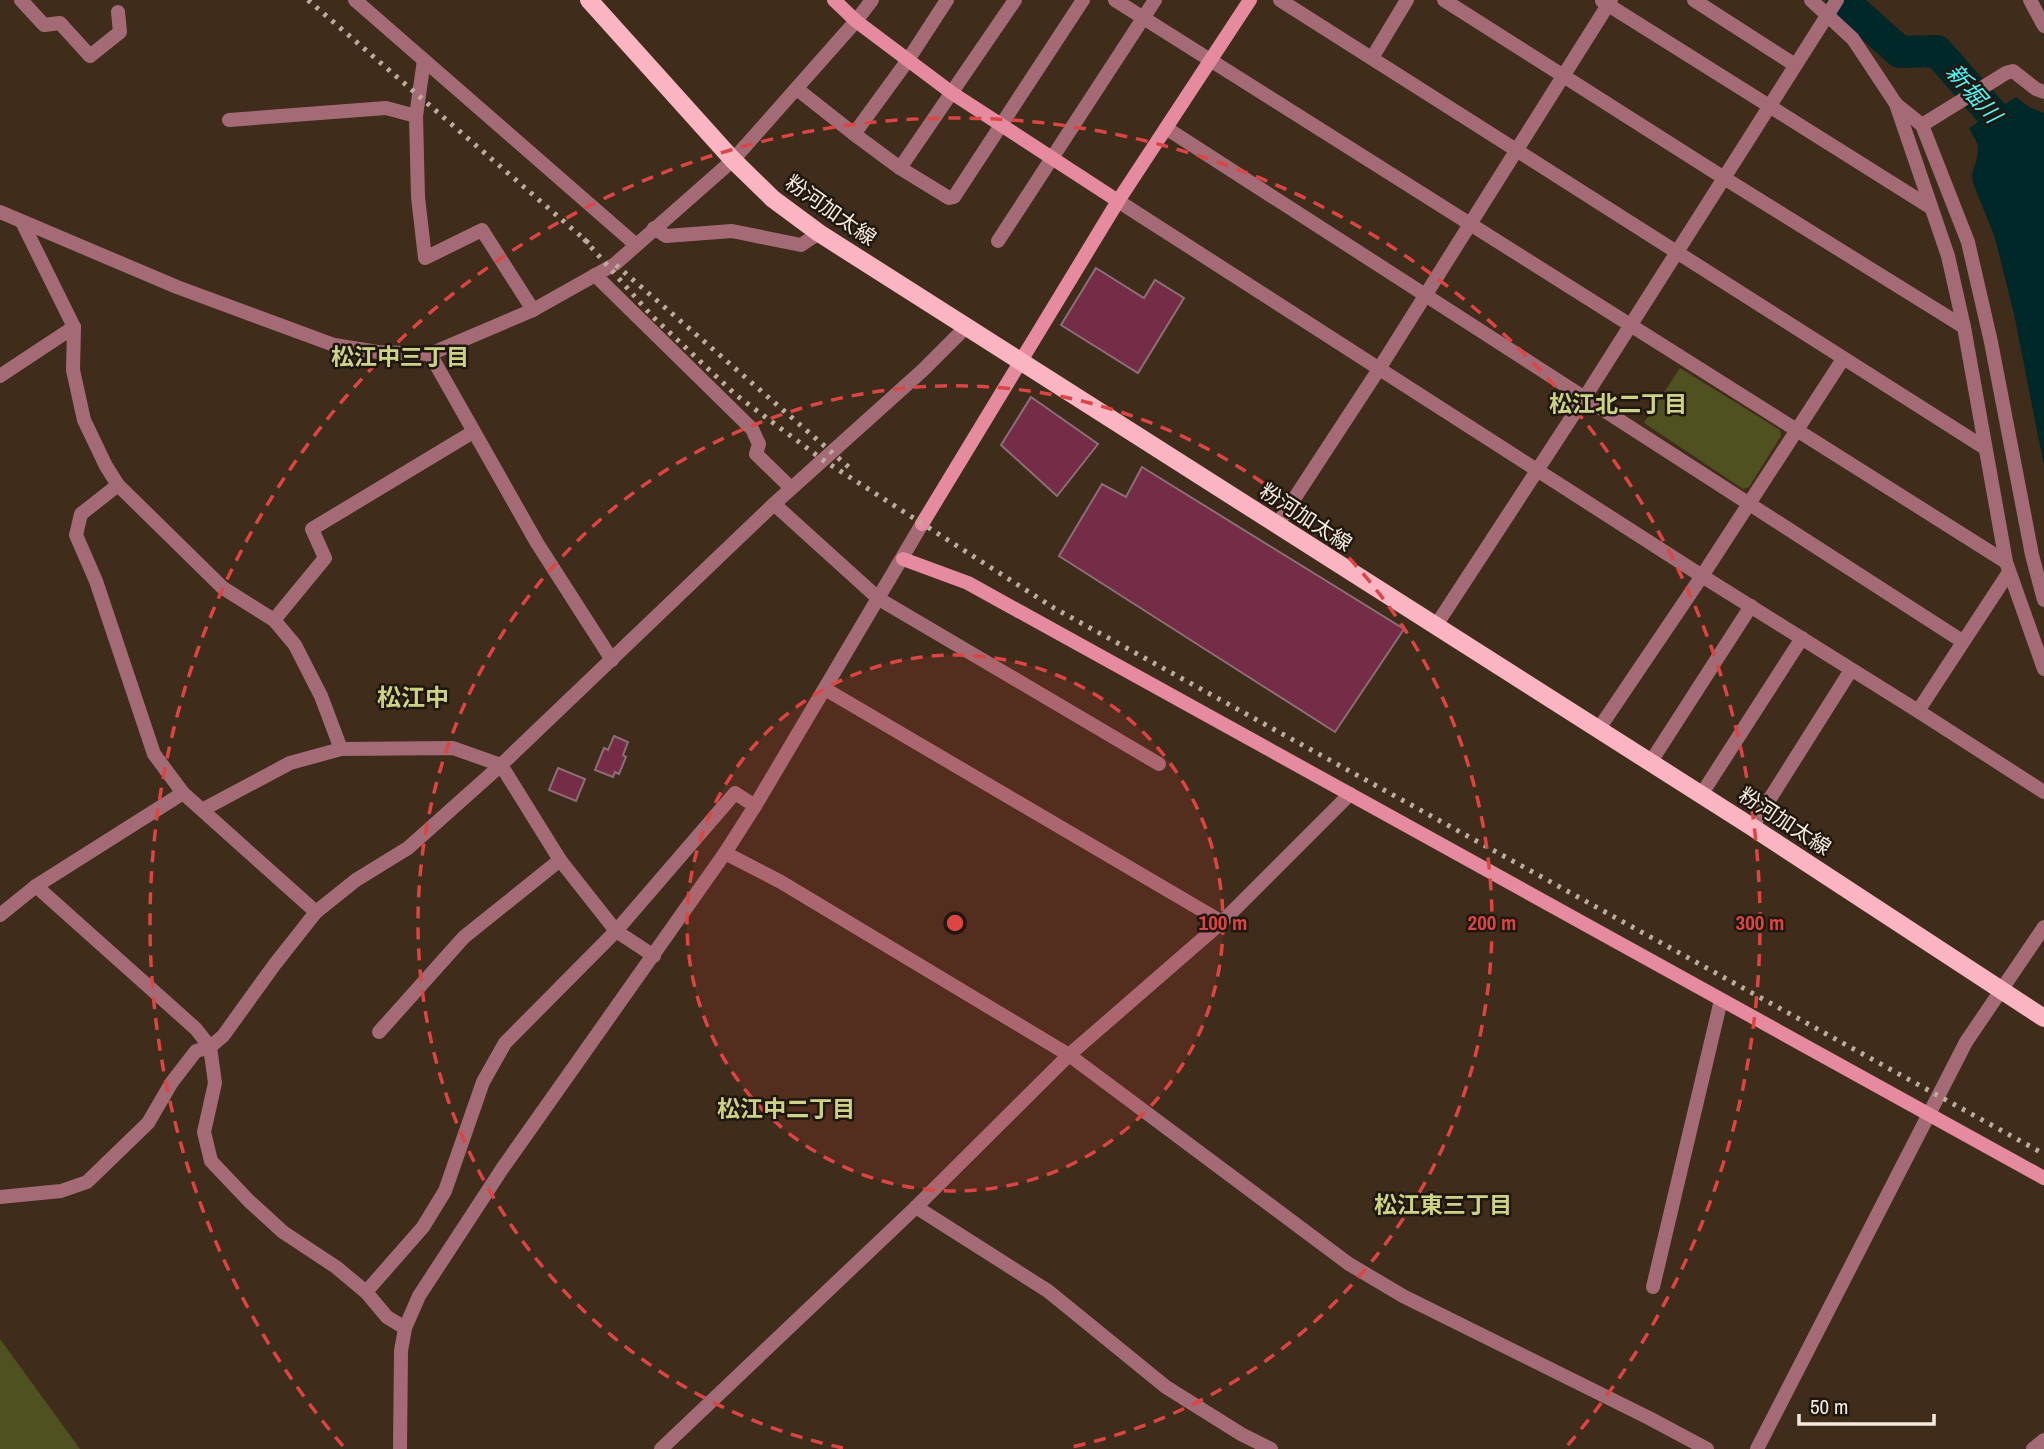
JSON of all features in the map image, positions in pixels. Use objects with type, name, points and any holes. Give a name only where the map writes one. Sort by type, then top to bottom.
[{"type":"main road","name":"粉河加太線","points":[[589,0],[733,160],[773,199],[819,233],[1752,827],[2044,1018]]},
{"type":"street","points":[[21,0],[44,25],[60,23],[90,56],[120,32],[118,12]]},
{"type":"street","points":[[355,0],[635,244]]},
{"type":"street","points":[[834,0],[856,21],[1002,126],[1702,576],[2044,792]]},
{"type":"street","points":[[0,212],[177,287],[334,345],[378,352],[430,354],[533,310],[615,264],[733,160],[872,0]]},
{"type":"street","points":[[854,134],[908,60],[947,0]]},
{"type":"street","points":[[900,168],[1015,0]]},
{"type":"street","points":[[797,89],[900,168],[949,198],[954,197],[1083,0]]},
{"type":"street","points":[[1115,0],[1631,325],[2008,567]]},
{"type":"street","points":[[998,242],[1155,0]]},
{"type":"street","points":[[400,1449],[401,1351],[405,1328],[419,1296],[502,1168],[725,853],[1019,361],[1118,201],[1250,0]]},
{"type":"street","points":[[1280,0],[1985,448]]},
{"type":"street","points":[[1372,58],[1407,0]]},
{"type":"street","points":[[1444,0],[1562,77],[1964,327]]},
{"type":"street","points":[[1694,0],[1796,65]]},
{"type":"street","points":[[1811,0],[1832,8],[1896,104],[1948,256],[1964,327],[2008,567],[2044,669]]},
{"type":"street","points":[[2030,0],[2044,26]]},
{"type":"street","points":[[1277,525],[1379,369],[1562,77],[1606,1],[1930,207]]},
{"type":"street","points":[[1435,626],[1585,397],[1832,8]]},
{"type":"street","points":[[424,60],[416,116],[418,197],[425,258],[482,230],[533,310]]},
{"type":"street","points":[[1927,123],[2013,71],[2044,92]]},
{"type":"street","points":[[1896,104],[1927,123],[1968,242],[1991,342],[2032,555],[2044,600]]},
{"type":"street","points":[[229,120],[386,108],[416,116]]},
{"type":"street","points":[[1166,128],[1962,641]]},
{"type":"street","points":[[22,222],[74,327],[73,370],[84,420],[106,466],[118,485],[223,588],[274,620],[295,645],[321,696],[341,749]]},
{"type":"street","points":[[654,228],[666,236],[732,231],[801,245],[819,233]]},
{"type":"street","points":[[595,275],[752,429],[759,444],[756,454],[791,488]]},
{"type":"street","points":[[0,376],[74,327]]},
{"type":"street","points":[[0,1198],[61,1191],[87,1182],[149,1123],[172,1082],[196,1051],[211,1047],[223,1036],[316,912],[355,880],[408,848],[501,765],[774,504],[923,370],[966,327]]},
{"type":"street","points":[[430,354],[537,543],[612,660]]},
{"type":"street","points":[[1598,730],[1843,359]]},
{"type":"street","points":[[274,620],[325,558],[312,530],[473,432]]},
{"type":"street","points":[[118,485],[81,514],[76,535],[96,581],[155,754],[183,793],[316,912]]},
{"type":"street","points":[[774,504],[879,599],[1159,764]]},
{"type":"street","points":[[903,559],[968,583],[2044,1178]]},
{"type":"street","points":[[1918,711],[2008,567]]},
{"type":"street","points":[[1650,763],[1751,606]]},
{"type":"street","points":[[1701,795],[1802,638]]},
{"type":"street","points":[[1752,827],[1851,670]]},
{"type":"street","points":[[825,689],[1222,922]]},
{"type":"street","points":[[202,810],[290,763],[341,749],[453,748],[501,765],[560,860],[616,932],[653,956]]},
{"type":"street","points":[[3,907],[183,793]]},
{"type":"street","points":[[366,1293],[423,1227],[445,1191],[483,1082],[505,1042],[616,932],[735,793],[755,806]]},
{"type":"street","points":[[661,1449],[916,1207],[1069,1055],[1222,922],[1350,794]]},
{"type":"street","points":[[725,853],[781,882],[1069,1055],[1349,1264],[1403,1296],[1707,1449]]},
{"type":"street","points":[[379,1032],[464,937],[560,860]]},
{"type":"street","points":[[36,886],[196,1029],[211,1047],[215,1083],[204,1132],[211,1161],[283,1232],[336,1267],[366,1293],[387,1317],[405,1328]]},
{"type":"street","points":[[1757,1449],[1966,1042],[2044,927]]},
{"type":"street","points":[[1653,1287],[1721,1000]]},
{"type":"street","points":[[916,1207],[1048,1291],[1166,1387],[1241,1434],[1271,1449]]},
{"type":"street","points":[[2033,1449],[2044,1440]]},
{"type":"shaded area","points":[[1680,368],[1780,430],[1781,436],[1749,487],[1743,489],[1644,423]]},
{"type":"shaded area","points":[[0,1339],[80,1449],[0,1449]]},
{"type":"water","points":[[2016,97],[2029,107],[2044,113],[2044,466],[2014,314],[1995,238],[1973,183],[1972,174],[1978,145],[1969,128]]},
{"type":"building","points":[[1096,268],[1144,298],[1155,280],[1184,298],[1138,373],[1061,325]]},
{"type":"building","points":[[1031,397],[1098,444],[1057,496],[1001,445]]},
{"type":"building","points":[[1142,467],[1404,629],[1335,732],[1059,556],[1102,484],[1126,497]]},
{"type":"building","points":[[614,736],[628,742],[623,755],[626,757],[619,774],[615,772],[613,777],[595,770],[604,748],[608,750]]},
{"type":"building","points":[[558,768],[585,779],[576,801],[549,790]]},
{"type":"waterway","name":"新堀川","points":[[1842,0],[1900,52],[1937,51],[2010,134],[2012,148]]},
{"type":"railway","points":[[308,0],[591,245]]},
{"type":"railway","points":[[584,239],[652,316],[736,395],[823,460],[1054,608],[2044,1154]]},
{"type":"railway","points":[[616,265],[851,469]]},
{"type":"district","name":"松江中三丁目","points":[[400,356]]},
{"type":"district","name":"松江北二丁目","points":[[1618,403]]},
{"type":"district","name":"松江中","points":[[413,697]]},
{"type":"district","name":"松江中二丁目","points":[[786,1108]]},
{"type":"district","name":"松江東三丁目","points":[[1443,1204]]}]
